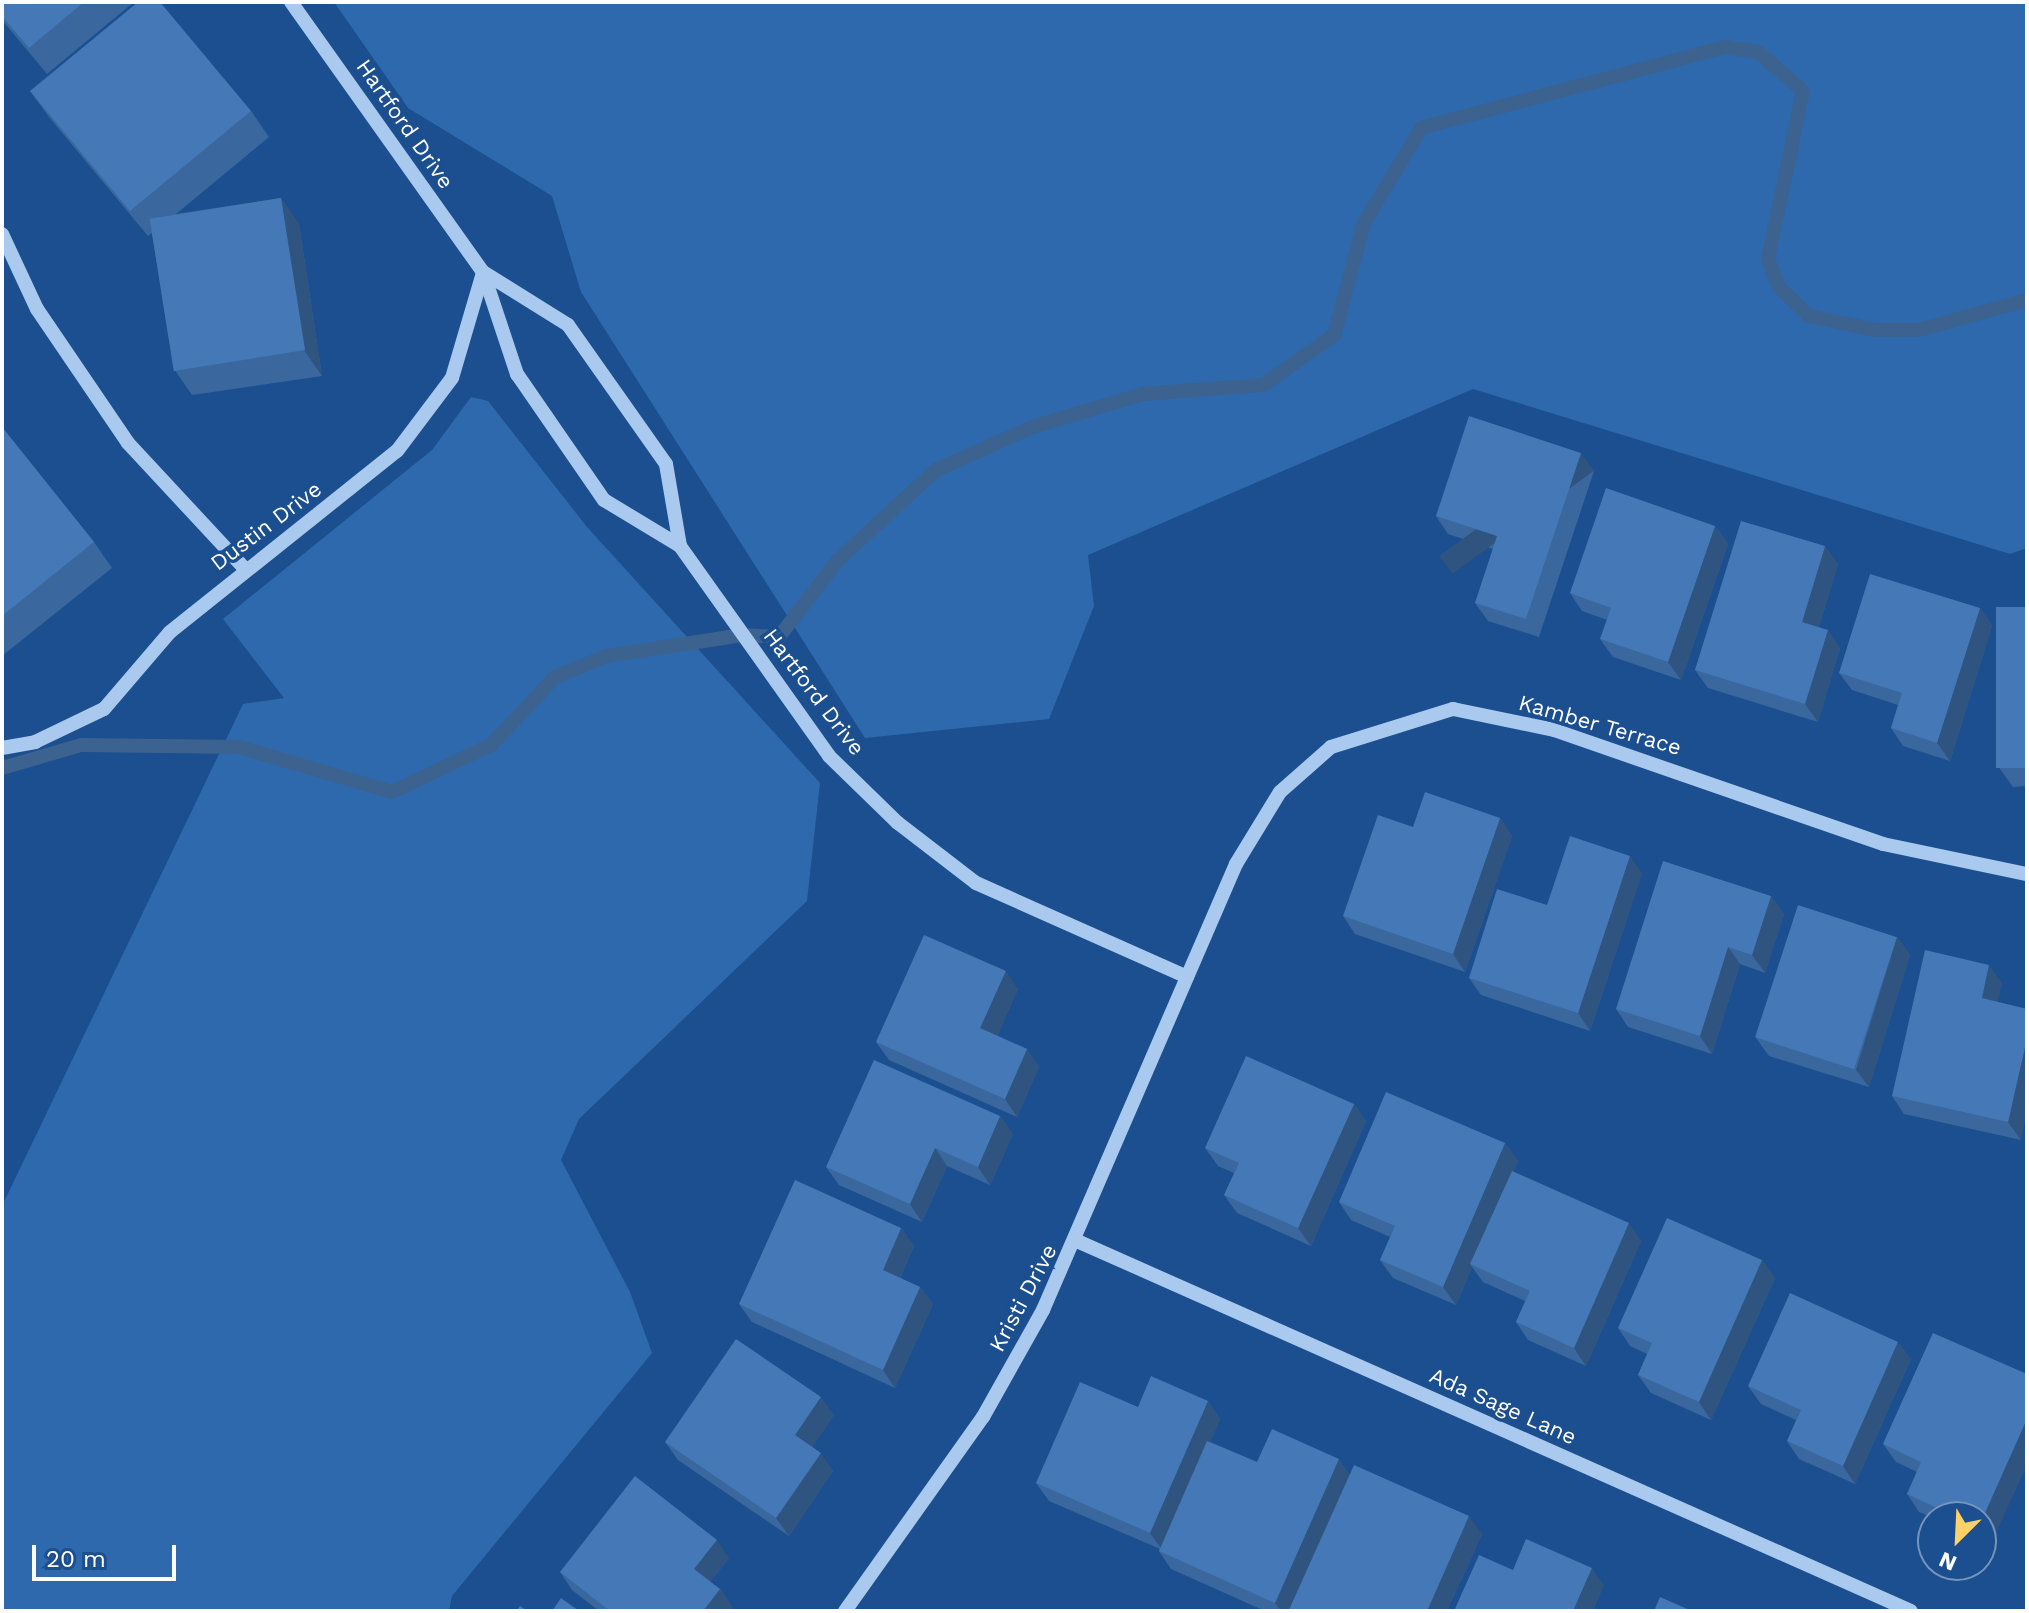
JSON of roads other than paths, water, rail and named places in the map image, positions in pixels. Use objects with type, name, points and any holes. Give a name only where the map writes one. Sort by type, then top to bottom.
[{"type":"street","name":"Hartford Drive","points":[[291,2],[483,272],[517,374],[604,500],[680,546],[829,756],[898,823],[976,883],[1187,977]]},
{"type":"street","points":[[2,234],[37,309],[128,443],[244,568]]},
{"type":"street","name":"Hartford Drive","points":[[483,272],[568,325],[666,464],[680,546]]},
{"type":"street","name":"Dustin Drive","points":[[2,748],[35,742],[104,709],[170,632],[244,568],[397,451],[452,378],[483,272]]},
{"type":"street","name":"Kamber Terrace","points":[[1187,977],[1236,864],[1280,792],[1331,747],[1453,709],[1554,730],[1883,844],[2027,874]]},
{"type":"street","name":"Kristi Drive","points":[[845,1611],[983,1417],[1077,1241],[1187,977]]},
{"type":"street","name":"Ada Sage Lane","points":[[1077,1241],[1911,1611]]},
{"type":"waterway","points":[[2,768],[81,745],[239,747],[392,792],[491,745],[555,677],[607,656],[742,635],[779,637],[837,561],[936,470],[1032,427],[1143,394],[1263,385],[1334,335],[1364,223],[1421,128],[1726,47],[1758,52],[1803,91],[1768,259],[1779,287],[1809,316],[1875,330],[1919,330],[2027,300]]}]
